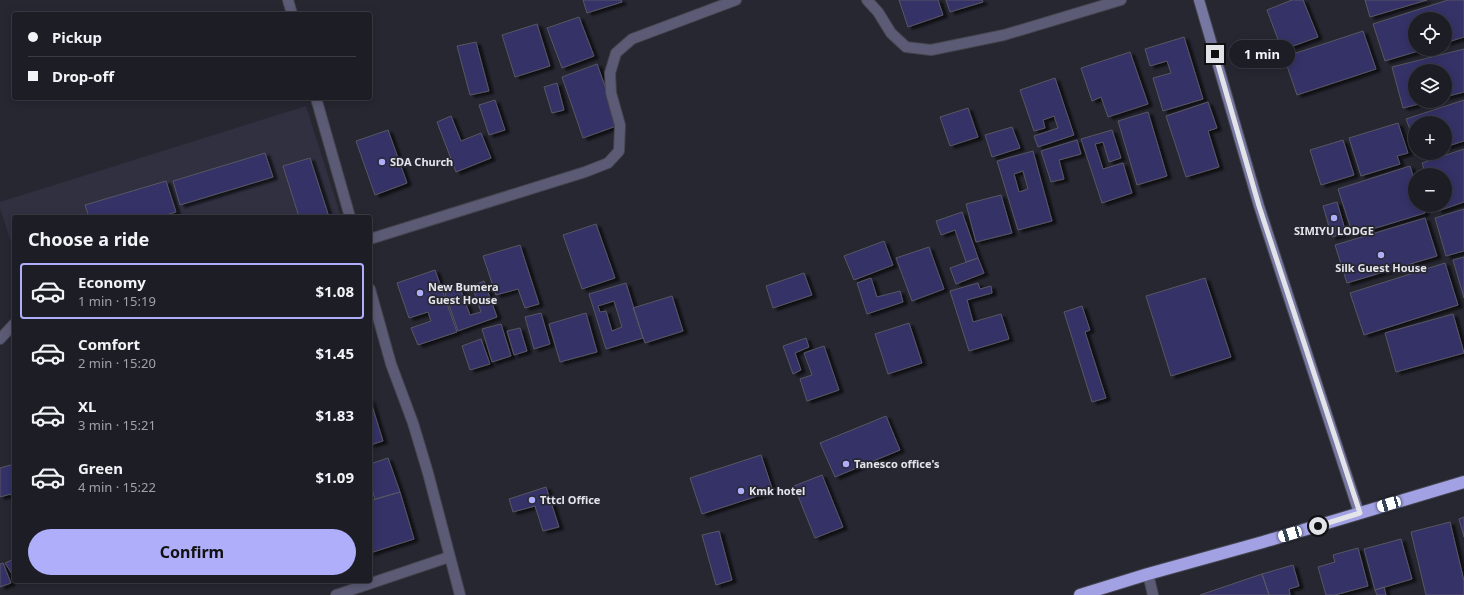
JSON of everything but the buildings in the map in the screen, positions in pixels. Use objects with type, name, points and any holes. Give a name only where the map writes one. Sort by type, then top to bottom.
[{"type":"highway","points":[[1080,595],[1464,482]]},
{"type":"street","points":[[288,0],[291,12]]},
{"type":"street","points":[[372,238],[584,172],[608,163],[620,151],[620,125],[611,92],[610,73],[616,53],[632,39],[736,0]]},
{"type":"street","points":[[867,0],[878,12],[891,33],[906,47],[931,50],[1004,35],[1121,0]]},
{"type":"street","points":[[1199,0],[1259,206],[1360,513]]},
{"type":"street","points":[[317,100],[349,215]]},
{"type":"street","points":[[372,296],[391,364],[413,423],[428,473],[460,595]]},
{"type":"street","points":[[0,339],[12,326]]},
{"type":"street","points":[[372,583],[449,557]]},
{"type":"street","points":[[1148,574],[1153,595]]},
{"type":"street","points":[[336,595],[372,583]]},
{"type":"shaded area","points":[[306,106],[340,215],[12,215],[12,246],[0,208],[0,202]]},
{"type":"place","name":"SDA Church","points":[[382,162]]},
{"type":"place","name":"SIMIYU LODGE","points":[[1334,218]]},
{"type":"place","name":"Silk Guest House","points":[[1381,255]]},
{"type":"place","name":"New Bumera Guest House","points":[[420,293]]},
{"type":"place","name":"Tanesco office's","points":[[846,464]]},
{"type":"place","name":"Kmk hotel","points":[[741,491]]},
{"type":"place","name":"Tttcl Office","points":[[532,500]]},
{"type":"route","points":[[1215,54],[1259,206],[1360,513],[1318,526]]}]
